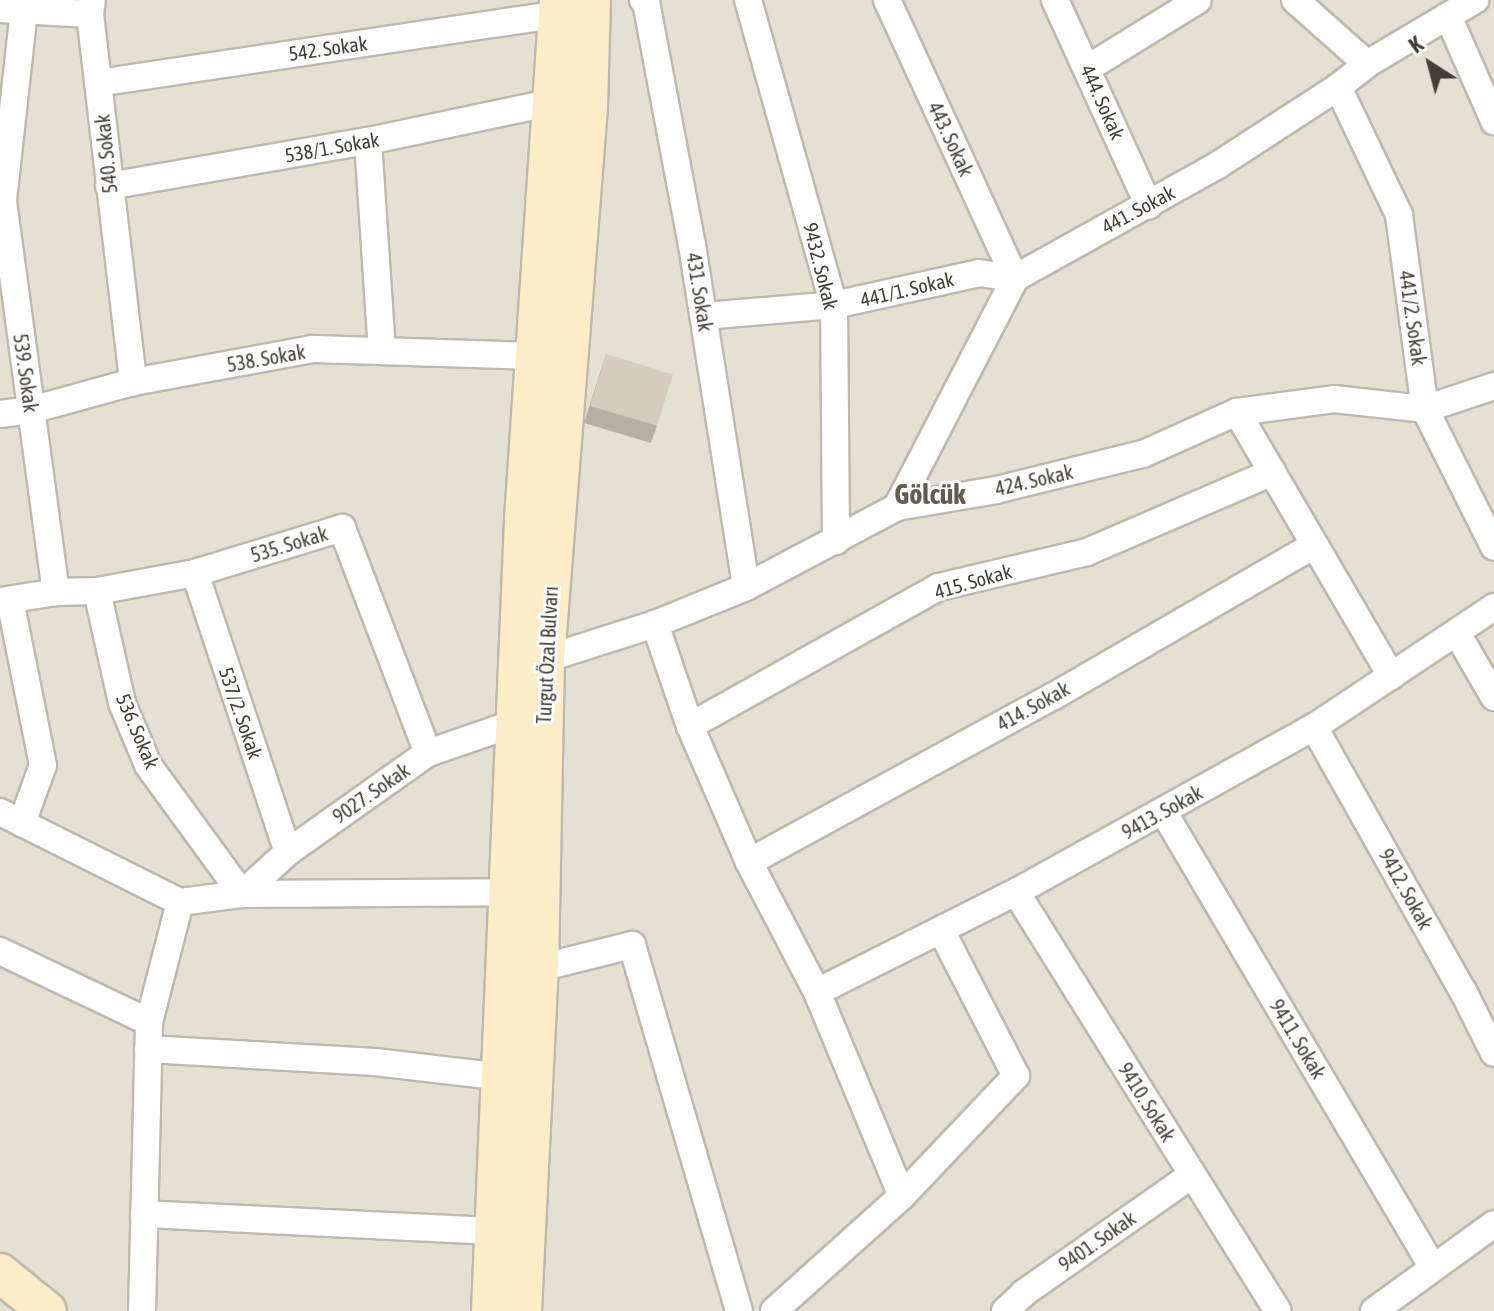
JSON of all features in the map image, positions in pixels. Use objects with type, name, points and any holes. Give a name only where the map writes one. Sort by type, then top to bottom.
[{"type":"street","name":"431. Sokak","points":[[643,0],[652,32],[704,316],[746,587]]},
{"type":"street","name":"9432. Sokak","points":[[748,0],[834,305],[836,541]]},
{"type":"street","name":"443. Sokak","points":[[887,0],[1015,278]]},
{"type":"street","name":"444. Sokak","points":[[1055,0],[1149,206]]},
{"type":"street","points":[[1088,68],[1198,0]]},
{"type":"street","points":[[1295,0],[1367,64]]},
{"type":"street","name":"441. Sokak","points":[[1015,278],[1053,254],[1149,206],[1338,87],[1367,64],[1475,0]]},
{"type":"street","name":"542. Sokak","points":[[98,83],[569,5]]},
{"type":"street","name":"Turgut Özal Bulvarı","points":[[491,1311],[518,722],[524,519],[538,356],[553,102],[569,5]]},
{"type":"street","name":"Turgut Özal Bulvarı","points":[[522,1311],[539,968],[545,659],[588,107],[569,5]]},
{"type":"street","name":"540. Sokak","points":[[12,9],[91,7],[133,382]]},
{"type":"street","name":"539. Sokak","points":[[12,9],[3,201],[56,592]]},
{"type":"street","points":[[1448,16],[1494,121]]},
{"type":"street","name":"441/2. Sokak","points":[[1338,87],[1399,215],[1425,409],[1494,547]]},
{"type":"street","name":"538/1. Sokak","points":[[109,186],[368,141],[553,102]]},
{"type":"street","points":[[368,141],[382,350]]},
{"type":"street","name":"441/1. Sokak","points":[[704,316],[834,305],[979,273],[1015,278]]},
{"type":"street","points":[[897,507],[1015,278]]},
{"type":"street","name":"538. Sokak","points":[[0,414],[31,410],[133,382],[312,349],[538,356]]},
{"type":"street","name":"424. Sokak","points":[[545,659],[655,624],[746,587],[897,507],[996,490],[1143,454],[1237,412],[1334,399],[1425,409],[1494,386]]},
{"type":"street","points":[[1237,412],[1391,676]]},
{"type":"street","name":"415. Sokak","points":[[690,726],[939,587],[1087,552],[1273,472]]},
{"type":"street","name":"535. Sokak","points":[[5,600],[56,592],[97,591],[195,573],[342,528],[428,753]]},
{"type":"street","name":"414. Sokak","points":[[749,862],[1054,696],[1314,545]]},
{"type":"street","name":"537/2. Sokak","points":[[195,573],[288,852]]},
{"type":"street","name":"536. Sokak","points":[[97,591],[122,703],[148,765],[242,894]]},
{"type":"street","points":[[5,600],[43,765],[11,817],[180,902],[242,894],[509,892]]},
{"type":"street","name":"9413. Sokak","points":[[817,992],[1016,892],[1314,727],[1494,607]]},
{"type":"street","points":[[655,624],[690,726],[749,862],[817,992],[902,1196]]},
{"type":"street","points":[[1457,633],[1494,697]]},
{"type":"street","name":"9027. Sokak","points":[[242,894],[288,852],[428,753],[518,722]]},
{"type":"street","name":"9412. Sokak","points":[[1314,727],[1463,991],[1494,1053]]},
{"type":"street","name":"9411. Sokak","points":[[1163,811],[1432,1266]]},
{"type":"street","name":"9410. Sokak","points":[[1016,892],[1278,1311]]},
{"type":"street","points":[[142,1311],[149,1022],[180,902]]},
{"type":"street","points":[[774,1311],[902,1196],[1016,1076],[941,930]]},
{"type":"street","points":[[539,968],[632,945],[739,1311]]},
{"type":"street","points":[[0,951],[149,1022]]},
{"type":"street","points":[[148,1049],[375,1062],[502,1077]]},
{"type":"street","name":"9401. Sokak","points":[[1005,1311],[1024,1293],[1192,1175]]},
{"type":"street","points":[[144,1214],[495,1231]]},
{"type":"street","points":[[1374,1311],[1494,1224]]},
{"type":"street","points":[[0,1273],[47,1311]]},
{"type":"shaded area","points":[[0,0],[1494,0],[1494,1311],[0,1311]]},
{"type":"building","points":[[606,354],[673,374],[657,426],[590,406]]},
{"type":"district","name":"Gölcük","points":[[930,494]]}]
